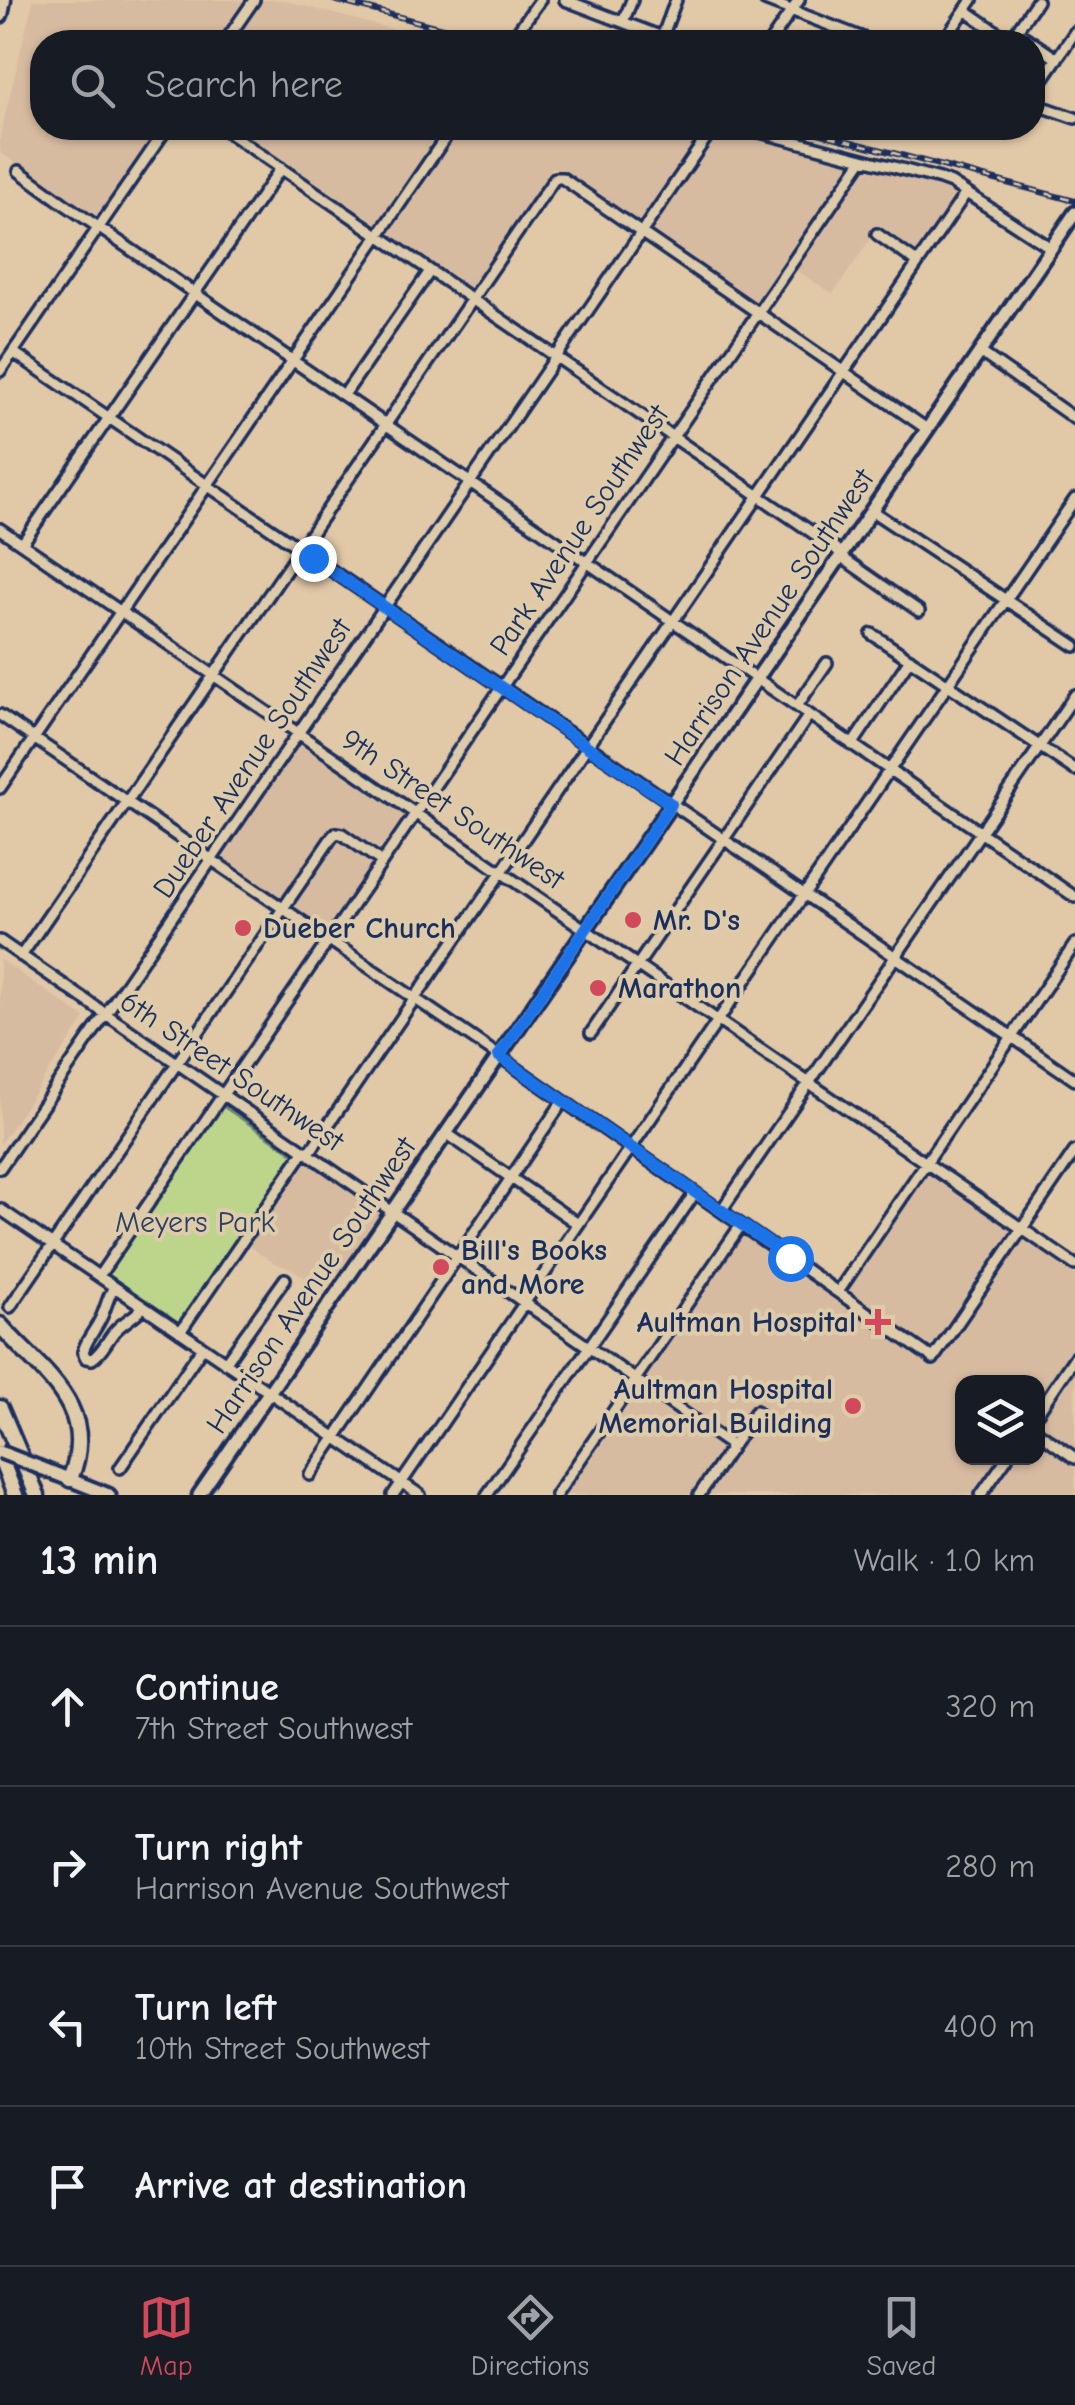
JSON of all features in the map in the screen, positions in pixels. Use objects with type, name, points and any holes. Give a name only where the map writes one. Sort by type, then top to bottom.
[{"type":"highway","points":[[0,16],[3,0]]},
{"type":"highway","points":[[0,1325],[67,1399],[79,1439],[70,1479]]},
{"type":"highway","points":[[0,1408],[37,1495]]},
{"type":"highway","points":[[0,1455],[16,1495]]},
{"type":"main road","name":"Harrison Avenue Southwest","points":[[199,1495],[1075,213]]},
{"type":"main road","points":[[0,1455],[110,1495]]},
{"type":"street","points":[[233,30],[254,0]]},
{"type":"street","points":[[519,30],[540,0]]},
{"type":"street","points":[[565,0],[588,4],[640,30]]},
{"type":"street","points":[[623,22],[632,0]]},
{"type":"street","points":[[665,30],[676,0]]},
{"type":"street","points":[[765,0],[843,30]]},
{"type":"street","points":[[778,30],[799,0]]},
{"type":"street","points":[[951,30],[972,0]]},
{"type":"street","points":[[1018,30],[1037,2]]},
{"type":"street","points":[[965,10],[999,30]]},
{"type":"street","points":[[1045,79],[1075,32]]},
{"type":"street","points":[[1045,54],[1057,60]]},
{"type":"street","points":[[1045,105],[1075,118]]},
{"type":"street","points":[[0,371],[159,140]]},
{"type":"street","points":[[239,140],[759,496],[919,611]]},
{"type":"street","points":[[0,788],[444,140]]},
{"type":"street","name":"Dueber Avenue Southwest","points":[[0,1168],[705,140]]},
{"type":"street","points":[[792,140],[951,183],[1050,248]]},
{"type":"street","name":"Park Avenue Southwest","points":[[99,1276],[863,158]]},
{"type":"street","points":[[22,544],[280,168]]},
{"type":"street","points":[[19,171],[1075,898]]},
{"type":"street","points":[[21,956],[555,178],[562,178],[928,429]]},
{"type":"street","points":[[180,1332],[502,872],[966,194]]},
{"type":"street","points":[[877,234],[918,263]]},
{"type":"street","points":[[344,395],[430,271]]},
{"type":"street","points":[[13,352],[1075,1080]]},
{"type":"street","points":[[980,352],[1075,419]]},
{"type":"street","points":[[392,1495],[1075,499]]},
{"type":"street","points":[[872,511],[1075,646]]},
{"type":"street","name":"9th Street Southwest","points":[[0,529],[1075,1265]]},
{"type":"street","points":[[872,634],[1075,770]]},
{"type":"street","points":[[852,745],[910,659]]},
{"type":"street","points":[[797,706],[827,663]]},
{"type":"street","points":[[721,1211],[1075,696]]},
{"type":"street","points":[[0,715],[929,1355],[1075,1152]]},
{"type":"street","points":[[592,1033],[809,715]]},
{"type":"street","points":[[10,1307],[336,833],[382,862]]},
{"type":"street","name":"6th Street Southwest","points":[[0,941],[732,1446]]},
{"type":"street","points":[[838,1292],[1075,944]]},
{"type":"street","points":[[310,1475],[563,1101]]},
{"type":"street","points":[[446,1133],[578,1224]]},
{"type":"street","points":[[487,1495],[695,1192]]},
{"type":"street","points":[[0,1208],[420,1495]]},
{"type":"street","points":[[556,1495],[741,1225]]},
{"type":"street","points":[[225,1363],[285,1280]]},
{"type":"street","points":[[114,1286],[100,1322],[84,1346],[86,1358],[96,1358],[116,1330],[143,1306]]},
{"type":"street","points":[[120,1468],[202,1348]]},
{"type":"street","points":[[1045,1402],[1075,1358]]},
{"type":"street","points":[[699,1495],[756,1411]]},
{"type":"street","points":[[1045,1437],[1075,1458]]},
{"type":"street","points":[[981,1495],[1002,1465]]},
{"type":"shaded area","points":[[33,0],[282,0],[395,30],[30,30],[30,140],[153,140],[96,220],[0,152],[0,136]]},
{"type":"shaded area","points":[[245,140],[803,140],[968,184],[913,265],[872,237],[833,294],[787,264],[757,309],[552,167],[471,294]]},
{"type":"shaded area","points":[[300,744],[407,817],[327,934],[220,860]]},
{"type":"shaded area","points":[[0,959],[85,1018],[0,1144]]},
{"type":"shaded area","points":[[305,1160],[384,1214],[329,1294],[247,1245]]},
{"type":"shaded area","name":"Aultman Hospital","points":[[926,1172],[1075,1275],[1075,1495],[563,1495],[742,1232],[839,1299]]},
{"type":"green space","name":"Meyers Park","points":[[221,1105],[294,1154],[179,1325],[105,1276]]},
{"type":"railway","points":[[334,0],[450,30]]},
{"type":"railway","points":[[844,140],[1075,201]]},
{"type":"place","name":"Mr. D's","points":[[633,920]]},
{"type":"place","name":"Dueber Church","points":[[243,928]]},
{"type":"place","name":"Marathon","points":[[598,988]]},
{"type":"place","name":"Bill's Books and More","points":[[441,1267]]},
{"type":"place","name":"Aultman Hospital","points":[[878,1322]]},
{"type":"place","name":"Aultman Hospital Memorial Building","points":[[853,1406]]},
{"type":"route","points":[[313,558],[671,804],[499,1056],[790,1258]]}]
